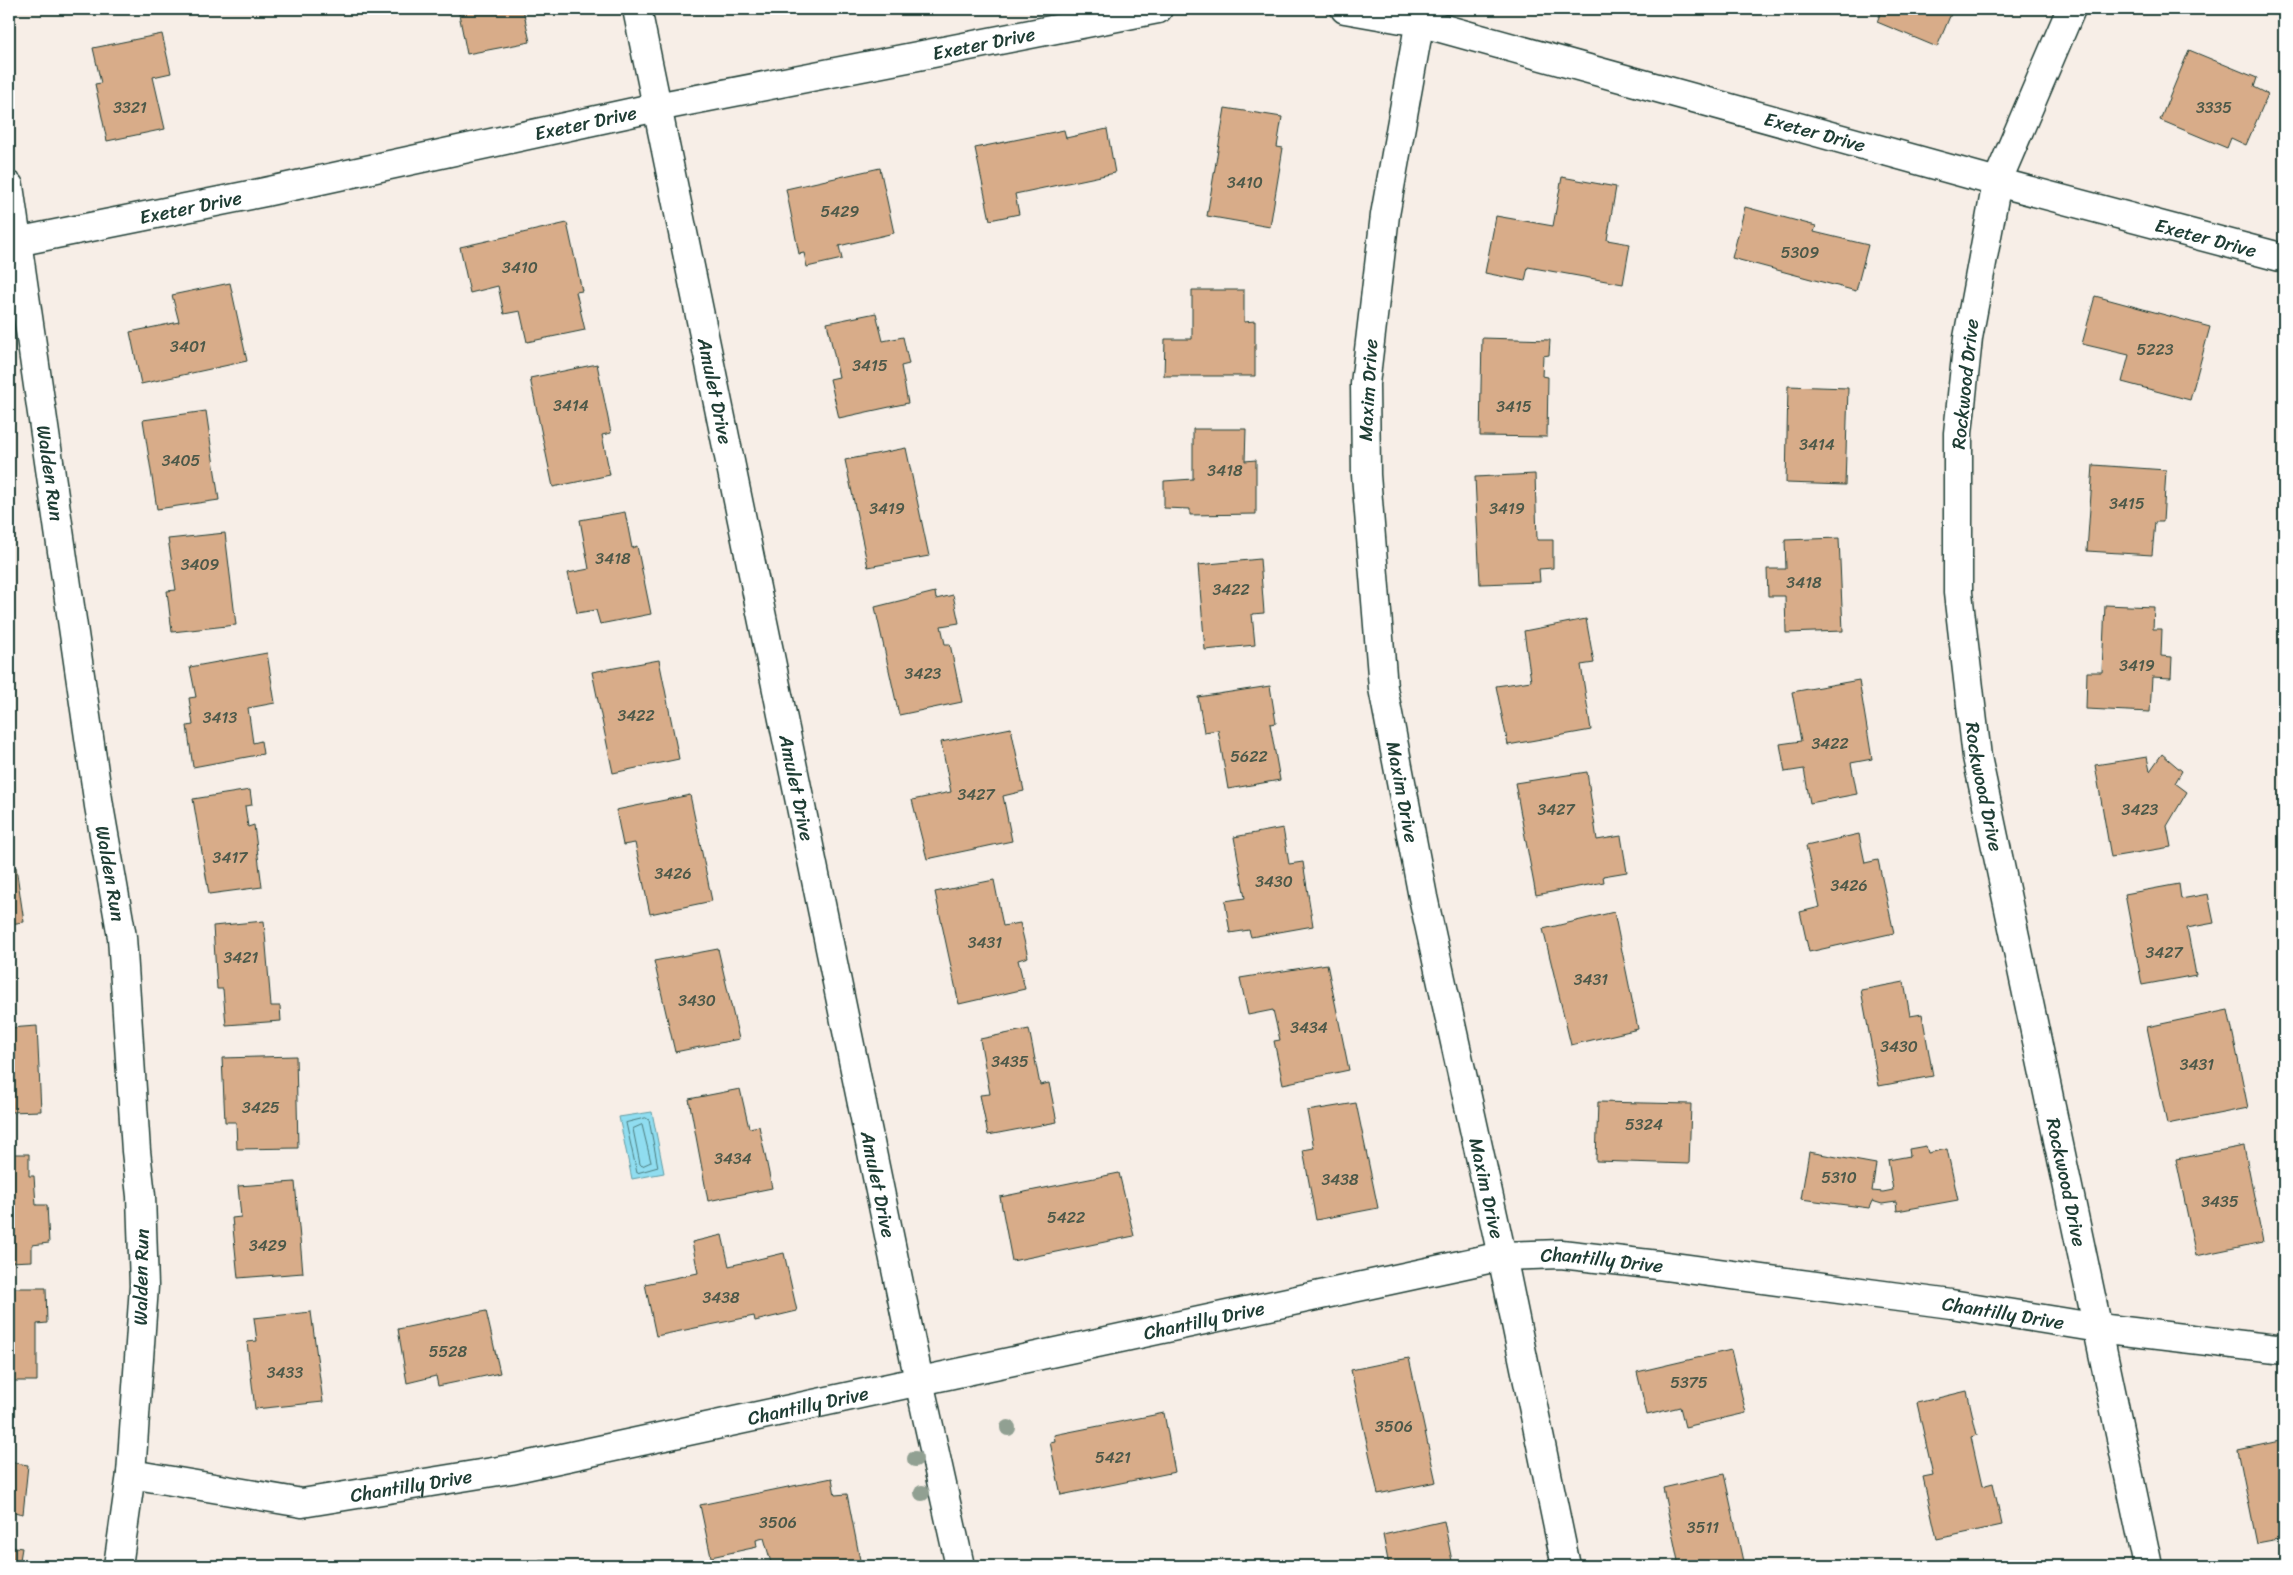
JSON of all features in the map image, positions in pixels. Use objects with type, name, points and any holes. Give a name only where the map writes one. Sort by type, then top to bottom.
[{"type":"street","name":"Amulet Drive","points":[[637,9],[919,1381],[960,1566]]},
{"type":"street","name":"Exeter Drive","points":[[16,242],[265,192],[657,107],[1158,9]]},
{"type":"street","name":"Exeter Drive","points":[[1345,9],[1420,16],[1997,182],[2284,258]]},
{"type":"street","name":"Rockwood Drive","points":[[2071,9],[1997,182],[1968,338],[1959,425],[1956,514],[1958,593],[1977,757],[2148,1566]]},
{"type":"street","name":"Maxim Drive","points":[[1420,16],[1384,225],[1365,384],[1366,475],[1383,688],[1423,897],[1502,1256],[1566,1566]]},
{"type":"street","name":"Walden Run","points":[[9,186],[16,242],[46,429],[99,806],[122,937],[136,1150],[141,1196],[144,1286],[131,1474],[118,1566]]},
{"type":"street","name":"Chantilly Drive","points":[[131,1474],[302,1503],[511,1469],[1502,1256],[1561,1254],[1658,1265],[1951,1304],[2099,1328],[2284,1350]]},
{"type":"water","points":[[652,1112],[664,1173],[632,1179],[619,1117]]},
{"type":"building","points":[[79,9],[99,9],[80,13]]},
{"type":"building","points":[[458,9],[523,9],[530,42],[467,54]]},
{"type":"building","points":[[1882,9],[1953,9],[1937,47],[1877,22]]},
{"type":"building","points":[[162,34],[171,73],[153,77],[165,129],[107,141],[95,84],[101,83],[93,48]]},
{"type":"building","points":[[2189,50],[2257,78],[2254,87],[2268,94],[2246,145],[2231,138],[2227,148],[2160,120]]},
{"type":"building","points":[[2284,67],[2284,88],[2278,85]]},
{"type":"building","points":[[1225,108],[1282,117],[1277,147],[1283,148],[1270,227],[1207,216]]},
{"type":"building","points":[[1107,129],[1115,173],[1015,194],[1019,214],[990,220],[975,148],[1064,130],[1066,138]]},
{"type":"building","points":[[880,168],[894,233],[839,246],[842,259],[807,267],[804,253],[799,254],[786,189]]},
{"type":"building","points":[[1562,177],[1616,187],[1607,240],[1630,244],[1623,284],[1528,267],[1525,281],[1485,273],[1496,216],[1553,226]]},
{"type":"building","points":[[1745,207],[1816,226],[1814,232],[1868,245],[1856,291],[1732,258]]},
{"type":"building","points":[[567,223],[582,291],[576,292],[585,330],[527,342],[520,311],[504,314],[498,286],[470,293],[460,247]]},
{"type":"building","points":[[230,283],[247,361],[141,384],[130,332],[179,322],[172,295]]},
{"type":"building","points":[[1192,290],[1244,290],[1244,322],[1255,321],[1255,376],[1164,376],[1165,339],[1192,339]]},
{"type":"building","points":[[2095,296],[2210,327],[2190,400],[2122,382],[2129,355],[2082,344]]},
{"type":"building","points":[[876,313],[883,341],[903,337],[909,364],[901,366],[908,403],[839,418],[830,379],[839,377],[827,323]]},
{"type":"building","points":[[1482,338],[1550,340],[1549,355],[1543,356],[1542,376],[1548,377],[1547,437],[1480,436]]},
{"type":"building","points":[[597,364],[611,433],[602,435],[610,475],[553,487],[530,378]]},
{"type":"building","points":[[1788,386],[1848,388],[1845,485],[1786,483]]},
{"type":"building","points":[[206,411],[219,500],[157,509],[143,420]]},
{"type":"building","points":[[1193,429],[1246,429],[1245,461],[1256,460],[1256,514],[1190,515],[1190,509],[1164,508],[1164,481],[1193,479]]},
{"type":"building","points":[[906,448],[929,556],[868,567],[845,460]]},
{"type":"building","points":[[2093,465],[2166,470],[2163,522],[2155,522],[2152,555],[2087,551]]},
{"type":"building","points":[[1535,474],[1537,540],[1553,540],[1553,568],[1539,569],[1540,582],[1480,584],[1475,477]]},
{"type":"building","points":[[625,512],[632,548],[637,546],[651,614],[600,624],[596,610],[577,613],[568,573],[589,569],[580,520]]},
{"type":"building","points":[[225,533],[236,625],[172,632],[167,591],[176,590],[168,539]]},
{"type":"building","points":[[1839,538],[1843,631],[1786,633],[1785,596],[1768,596],[1767,569],[1786,569],[1785,540]]},
{"type":"building","points":[[1260,559],[1264,613],[1252,614],[1255,645],[1205,650],[1198,565]]},
{"type":"building","points":[[935,592],[936,599],[953,595],[959,623],[941,626],[945,644],[950,644],[962,702],[899,715],[875,607]]},
{"type":"building","points":[[2105,605],[2154,607],[2153,629],[2162,629],[2161,656],[2172,657],[2171,678],[2152,677],[2150,712],[2086,709],[2087,672],[2102,672]]},
{"type":"building","points":[[1586,619],[1594,663],[1581,665],[1591,730],[1508,745],[1496,686],[1531,681],[1524,631]]},
{"type":"building","points":[[267,653],[275,703],[248,708],[253,743],[261,741],[263,754],[193,767],[187,726],[193,725],[189,698],[196,697],[190,667]]},
{"type":"building","points":[[659,660],[679,759],[613,773],[592,672]]},
{"type":"building","points":[[1859,680],[1872,759],[1851,763],[1857,794],[1810,803],[1804,769],[1785,772],[1780,744],[1801,741],[1792,692]]},
{"type":"building","points":[[1270,686],[1276,723],[1270,724],[1280,780],[1228,789],[1218,730],[1204,732],[1198,697]]},
{"type":"building","points":[[1011,728],[1024,791],[1003,796],[1012,841],[927,859],[912,800],[951,792],[941,742]]},
{"type":"building","points":[[2162,754],[2182,771],[2175,783],[2187,792],[2167,826],[2171,847],[2111,857],[2095,765],[2147,757],[2150,771]]},
{"type":"building","points":[[1587,772],[1597,840],[1621,836],[1627,872],[1603,876],[1604,882],[1536,895],[1515,783]]},
{"type":"building","points":[[250,790],[252,805],[245,806],[248,827],[254,825],[262,887],[209,894],[193,799]]},
{"type":"building","points":[[690,795],[712,901],[650,914],[635,843],[623,845],[616,810]]},
{"type":"building","points":[[1283,828],[1289,864],[1303,862],[1313,926],[1251,937],[1249,930],[1230,933],[1225,901],[1245,898],[1234,837]]},
{"type":"building","points":[[1859,834],[1865,863],[1878,860],[1894,933],[1809,952],[1800,912],[1820,907],[1806,846]]},
{"type":"building","points":[[16,867],[24,922],[9,924],[9,868]]},
{"type":"building","points":[[994,880],[1003,926],[1020,923],[1028,957],[1018,960],[1025,989],[959,1004],[935,892]]},
{"type":"building","points":[[2179,884],[2181,899],[2208,894],[2214,923],[2187,928],[2196,975],[2142,985],[2125,894]]},
{"type":"building","points":[[1614,912],[1638,1029],[1571,1045],[1543,929]]},
{"type":"building","points":[[264,921],[271,1006],[280,1006],[281,1021],[226,1025],[223,989],[217,989],[213,926]]},
{"type":"building","points":[[718,949],[739,1039],[675,1052],[654,961]]},
{"type":"building","points":[[1327,964],[1349,1070],[1283,1084],[1274,1041],[1280,1040],[1273,1010],[1248,1015],[1240,978]]},
{"type":"building","points":[[1904,982],[1910,1016],[1922,1014],[1933,1076],[1879,1086],[1861,990]]},
{"type":"building","points":[[2228,1010],[2248,1108],[2167,1124],[2147,1027]]},
{"type":"building","points":[[37,1026],[41,1111],[9,1112],[9,1028]]},
{"type":"building","points":[[1029,1029],[1040,1085],[1049,1083],[1057,1122],[988,1135],[980,1095],[990,1094],[980,1039]]},
{"type":"building","points":[[296,1056],[298,1148],[237,1149],[236,1122],[225,1122],[222,1058]]},
{"type":"building","points":[[740,1089],[749,1128],[759,1126],[772,1188],[708,1201],[689,1099]]},
{"type":"building","points":[[1598,1102],[1691,1104],[1689,1164],[1596,1161]]},
{"type":"building","points":[[1356,1103],[1378,1208],[1316,1220],[1303,1150],[1314,1148],[1307,1111]]},
{"type":"building","points":[[1926,1146],[1928,1153],[1947,1149],[1958,1200],[1897,1211],[1896,1202],[1882,1204],[1872,1201],[1869,1208],[1801,1199],[1809,1152],[1876,1164],[1872,1191],[1883,1192],[1893,1190],[1888,1160],[1910,1156],[1909,1149]]},
{"type":"building","points":[[2244,1146],[2263,1242],[2196,1256],[2176,1159]]},
{"type":"building","points":[[9,1154],[29,1154],[29,1176],[34,1176],[36,1205],[47,1205],[49,1243],[32,1245],[32,1261],[9,1262]]},
{"type":"building","points":[[1119,1173],[1134,1236],[1012,1261],[1000,1197]]},
{"type":"building","points":[[295,1182],[303,1273],[238,1278],[232,1218],[241,1217],[238,1186]]},
{"type":"building","points":[[722,1235],[729,1266],[784,1253],[797,1311],[755,1321],[754,1316],[656,1336],[645,1284],[698,1273],[692,1242]]},
{"type":"building","points":[[9,1288],[46,1288],[47,1323],[37,1324],[37,1381],[9,1381]]},
{"type":"building","points":[[486,1311],[500,1373],[438,1386],[436,1376],[407,1383],[398,1329]]},
{"type":"building","points":[[311,1312],[323,1402],[255,1409],[247,1342],[257,1341],[254,1318]]},
{"type":"building","points":[[1731,1350],[1746,1413],[1685,1427],[1680,1407],[1647,1415],[1637,1372]]},
{"type":"building","points":[[1409,1358],[1436,1482],[1378,1494],[1351,1370]]},
{"type":"building","points":[[1967,1391],[1977,1435],[1971,1437],[1982,1486],[1993,1483],[2002,1525],[1937,1539],[1923,1477],[1933,1475],[1917,1403]]},
{"type":"building","points":[[1164,1413],[1175,1472],[1061,1495],[1050,1442],[1055,1441],[1054,1435]]},
{"type":"building","points":[[2284,1440],[2284,1539],[2257,1544],[2238,1450]]},
{"type":"building","points":[[9,1462],[28,1465],[23,1514],[9,1511]]},
{"type":"building","points":[[1724,1474],[1744,1566],[1679,1566],[1663,1488]]},
{"type":"building","points":[[832,1478],[835,1495],[847,1494],[861,1565],[799,1566],[799,1563],[772,1566],[764,1538],[756,1540],[757,1547],[711,1557],[700,1505]]},
{"type":"building","points":[[1444,1521],[1453,1566],[1389,1566],[1383,1535]]},
{"type":"building","points":[[9,1546],[22,1548],[19,1566],[9,1566]]},
{"type":"building","points":[[545,1560],[546,1566],[502,1566]]},
{"type":"building","points":[[2035,1561],[2036,1566],[2014,1566]]}]
